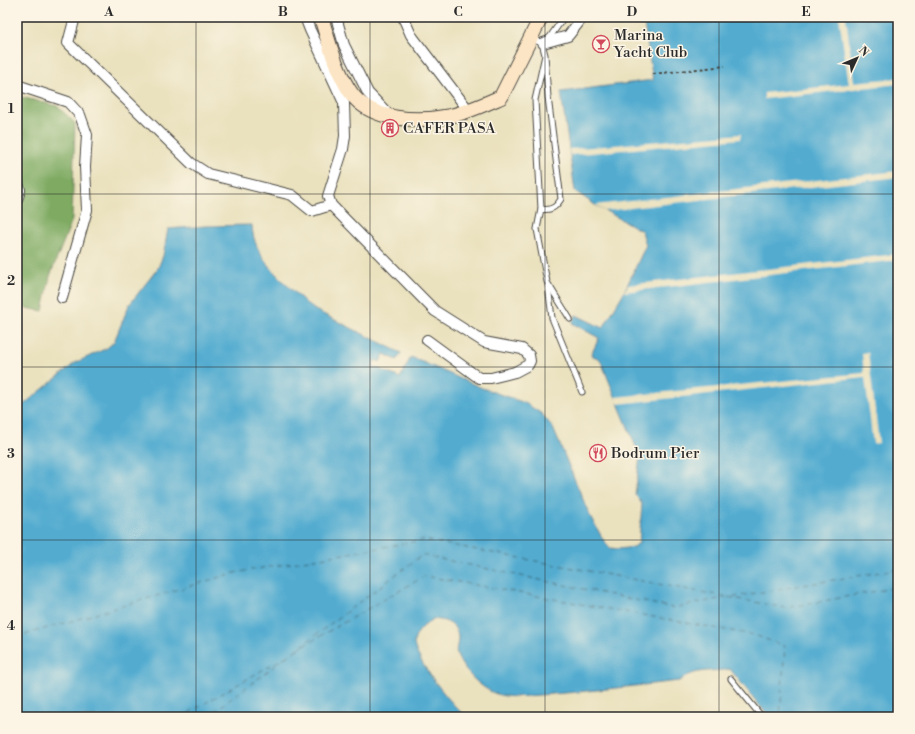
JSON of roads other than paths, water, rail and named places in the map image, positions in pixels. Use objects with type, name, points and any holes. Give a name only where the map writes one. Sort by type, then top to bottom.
[{"type":"main road","points":[[321,17],[338,70],[351,94],[360,104],[371,110],[390,116],[426,120],[469,111],[501,97],[538,42],[541,17]]},
{"type":"street","points":[[75,17],[68,43],[191,163],[208,174],[292,195],[312,211],[331,205]]},
{"type":"street","points":[[305,17],[344,103],[345,136],[343,149],[328,196],[331,205],[434,311],[484,342],[522,349],[529,355],[530,361],[528,365],[515,372],[491,378],[479,378],[427,340]]},
{"type":"street","points":[[336,17],[344,45],[368,93],[390,116]]},
{"type":"street","points":[[403,17],[411,34],[469,111]]},
{"type":"street","points":[[538,42],[568,36],[583,17]]},
{"type":"street","points":[[17,85],[68,102],[80,114],[87,136],[85,167],[87,210],[62,298]]},
{"type":"street","points":[[17,179],[20,190],[17,200]]},
{"type":"lane","points":[[541,209],[547,210],[556,206],[561,199],[548,97],[545,55],[538,42],[550,37],[564,17]]},
{"type":"lane","points":[[545,55],[535,100],[541,209],[537,229],[552,318],[582,392]]},
{"type":"lane","points":[[547,282],[570,320]]},
{"type":"lane","points":[[731,679],[762,717]]},
{"type":"water","points":[[643,17],[898,17],[898,717],[769,717],[730,669],[698,672],[679,681],[592,691],[511,697],[499,695],[477,682],[462,666],[456,652],[458,639],[454,626],[442,620],[433,619],[421,629],[415,638],[415,649],[427,670],[444,694],[467,717],[17,717],[17,410],[75,363],[107,348],[114,342],[129,305],[158,268],[163,256],[168,229],[252,225],[258,249],[264,259],[280,278],[307,304],[315,310],[401,353],[397,360],[384,354],[380,362],[375,360],[373,366],[400,378],[411,357],[482,388],[525,403],[542,414],[553,428],[590,516],[604,541],[610,548],[619,549],[634,547],[639,543],[642,504],[635,494],[640,457],[600,359],[591,355],[599,338],[572,323],[576,315],[603,328],[624,292],[646,245],[642,231],[595,205],[575,191],[561,92],[653,80]]},
{"type":"place","name":"Marina Yacht Club","points":[[601,44]]},
{"type":"place","name":"CAFER PASA","points":[[390,128]]},
{"type":"place","name":"Bodrum Pier","points":[[598,453]]}]
